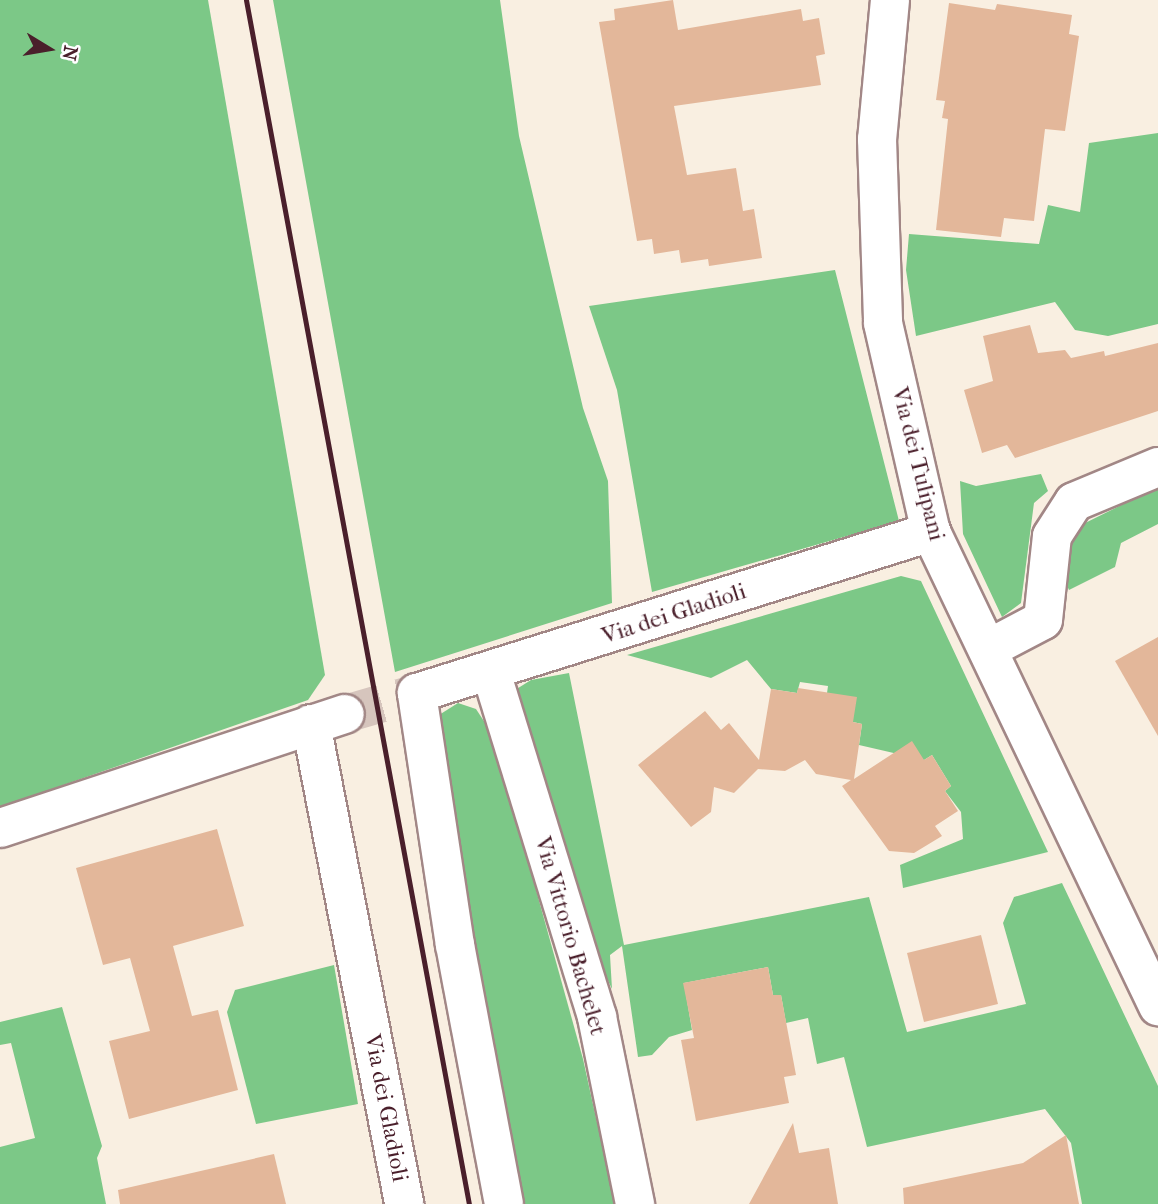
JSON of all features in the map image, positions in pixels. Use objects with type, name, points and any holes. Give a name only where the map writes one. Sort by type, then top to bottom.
[{"type":"street","name":"Via dei Tulipani","points":[[890,0],[877,139],[883,323],[931,533],[988,649],[1146,946],[1158,1006]]},
{"type":"street","points":[[988,649],[1042,620],[1052,536],[1074,502],[1158,467]]},
{"type":"street","name":"Via dei Gladioli","points":[[504,1204],[455,945],[417,694],[931,533]]},
{"type":"street","name":"Via Vittorio Bachelet","points":[[491,672],[597,1017],[635,1204]]},
{"type":"street","name":"Via dei Gladioli","points":[[0,828],[328,719],[404,1204]]},
{"type":"green space","points":[[0,0],[208,0],[325,675],[308,700],[0,807]]},
{"type":"green space","points":[[273,0],[500,0],[519,136],[583,408],[608,481],[612,603],[395,672]]},
{"type":"green space","points":[[1158,133],[1158,324],[1108,336],[1075,330],[1055,302],[916,336],[906,270],[909,234],[1039,244],[1048,205],[1080,212],[1089,143]]},
{"type":"green space","points":[[835,270],[899,521],[652,592],[617,390],[589,306]]},
{"type":"green space","points":[[1041,474],[1048,491],[1034,503],[1021,603],[1002,617],[963,534],[960,481],[976,486]]},
{"type":"green space","points":[[1158,487],[1158,524],[1121,543],[1115,567],[1069,590],[1063,577],[1066,556],[1077,527]]},
{"type":"green space","points":[[901,576],[921,581],[1048,852],[903,888],[900,865],[963,839],[961,812],[945,791],[951,786],[932,755],[924,760],[859,745],[862,724],[853,722],[827,693],[828,686],[800,682],[797,693],[771,689],[747,660],[711,678],[627,655]]},
{"type":"green space","points":[[569,673],[624,945],[869,897],[907,1032],[1026,1004],[1003,923],[1014,897],[1062,883],[1158,1086],[1158,1204],[1082,1204],[1071,1143],[1045,1109],[867,1147],[844,1057],[817,1064],[808,1018],[786,1023],[781,995],[773,995],[768,967],[684,983],[692,1030],[669,1037],[652,1055],[638,1057],[622,946],[610,955],[612,989],[599,962],[515,690],[531,680]]},
{"type":"green space","points":[[458,703],[476,709],[493,735],[583,1059],[615,1204],[520,1204],[483,1018],[439,715]]},
{"type":"green space","points":[[334,965],[358,1104],[256,1124],[227,1012],[235,990]]},
{"type":"green space","points":[[62,1007],[102,1146],[97,1158],[106,1204],[0,1204],[0,1147],[35,1138],[11,1043],[0,1045],[0,1022]]},
{"type":"building","points":[[673,0],[678,30],[801,9],[803,21],[819,18],[825,54],[816,56],[821,85],[674,106],[687,175],[736,168],[743,211],[754,209],[762,258],[709,266],[708,259],[681,263],[679,250],[654,254],[652,239],[637,241],[599,22],[615,20],[614,9]]},
{"type":"building","points":[[949,3],[995,10],[997,4],[1072,15],[1069,34],[1079,36],[1065,131],[1045,129],[1034,221],[1004,218],[1001,237],[936,230],[948,119],[942,118],[945,101],[936,100]]},
{"type":"building","points":[[1030,325],[1038,353],[1065,350],[1071,358],[1104,351],[1105,356],[1158,343],[1158,411],[1015,458],[1007,445],[982,453],[964,390],[993,381],[983,336]]},
{"type":"building","points":[[1158,637],[1158,736],[1115,661]]},
{"type":"building","points":[[798,688],[857,697],[853,722],[862,724],[854,779],[912,741],[924,760],[932,755],[951,786],[945,791],[958,811],[935,826],[942,836],[914,853],[889,851],[842,786],[851,780],[816,774],[805,760],[785,771],[758,769],[734,793],[714,787],[711,812],[691,827],[638,765],[705,711],[721,730],[729,723],[759,760],[771,689],[797,693]]},
{"type":"building","points":[[217,829],[244,926],[173,946],[192,1016],[218,1010],[238,1090],[129,1119],[109,1041],[150,1031],[130,958],[103,965],[76,868]]},
{"type":"building","points":[[981,935],[998,1004],[924,1022],[907,953]]},
{"type":"building","points":[[768,967],[773,995],[781,995],[796,1075],[784,1077],[789,1103],[696,1121],[681,1040],[694,1038],[683,983]]},
{"type":"building","points":[[793,1123],[799,1153],[829,1148],[838,1204],[749,1204]]},
{"type":"building","points":[[1066,1135],[1079,1204],[904,1204],[903,1188],[1023,1163]]},
{"type":"building","points":[[274,1154],[286,1204],[120,1204],[118,1190]]},
{"type":"tunnel","points":[[345,714],[417,693]]},
{"type":"railway","points":[[246,0],[469,1204]]}]
